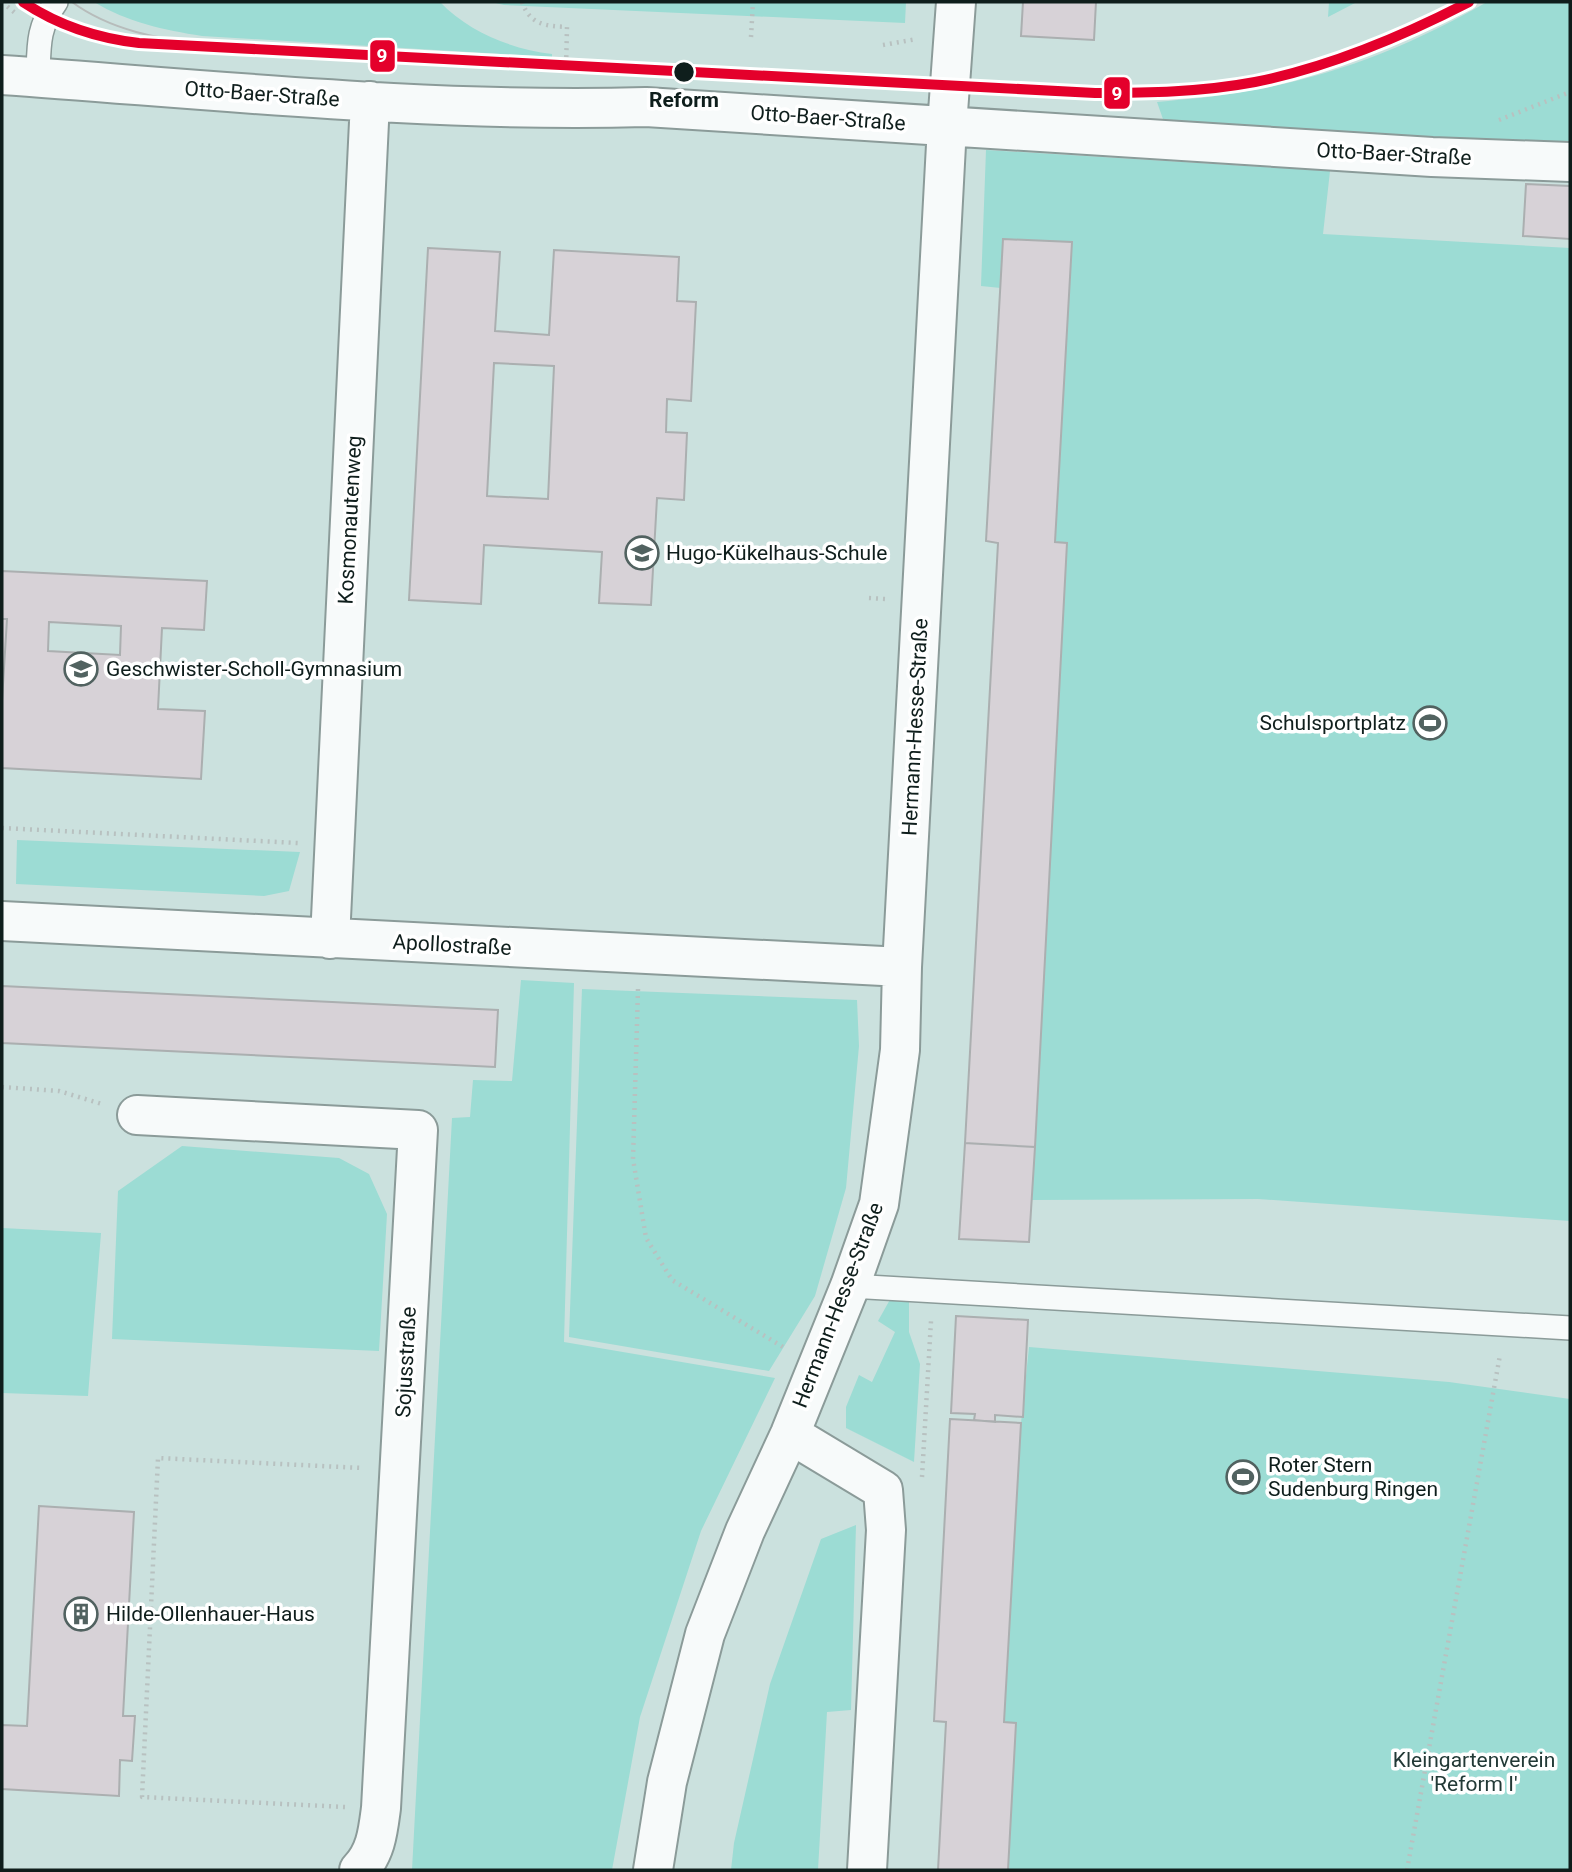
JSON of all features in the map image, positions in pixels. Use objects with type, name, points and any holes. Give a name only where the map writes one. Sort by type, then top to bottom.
[{"type":"street","name":"Hermann-Hesse-Straße","points":[[653,1870],[667,1782],[705,1634],[745,1531],[790,1434],[850,1286],[879,1204],[900,1050],[902,967],[956,2]]},
{"type":"street","name":"Otto-Baer-Straße","points":[[20,77],[370,101],[564,110],[646,107],[1405,155],[1570,162]]},
{"type":"street","name":"Kosmonautenweg","points":[[330,939],[370,101]]},
{"type":"street","name":"Apollostraße","points":[[2,921],[902,967]]},
{"type":"street","name":"Sojusstraße","points":[[137,1115],[418,1130],[381,1808],[374,1847],[359,1870]]},
{"type":"street","name":"Hermann-Hesse-Straße","points":[[790,1434],[883,1490],[886,1530],[867,1870]]},
{"type":"lane","points":[[20,77],[46,16],[56,2]]},
{"type":"lane","points":[[850,1286],[1570,1328]]},
{"type":"path","points":[[523,2],[528,15],[542,25],[567,27],[564,110]]},
{"type":"path","points":[[751,37],[753,2]]},
{"type":"path","points":[[2,828],[333,845]]},
{"type":"path","points":[[638,982],[633,1159],[646,1238],[673,1280],[771,1342],[789,1350]]},
{"type":"path","points":[[2,1087],[59,1091],[137,1115]]},
{"type":"path","points":[[922,1477],[932,1290]]},
{"type":"path","points":[[1407,1870],[1505,1323]]},
{"type":"path","points":[[381,1808],[142,1797],[158,1458],[401,1469]]},
{"type":"green space","points":[[94,2],[440,2],[464,22],[491,37],[521,48],[552,54],[552,57],[202,36],[146,24],[119,15]]},
{"type":"green space","points":[[491,2],[906,2],[905,23],[504,5]]},
{"type":"green space","points":[[1329,2],[1357,2],[1328,17]]},
{"type":"green space","points":[[1487,2],[1570,2],[1570,151],[1164,122],[1157,102],[1247,91],[1341,68],[1430,32]]},
{"type":"green space","points":[[986,150],[1330,171],[1323,234],[1570,248],[1570,1221],[1258,1199],[1032,1200],[1067,543],[1055,542],[1072,242],[1004,239],[1001,288],[981,286]]},
{"type":"green space","points":[[17,840],[300,852],[289,891],[264,896],[16,884]]},
{"type":"green space","points":[[521,980],[574,983],[564,1342],[775,1378],[701,1531],[640,1717],[612,1870],[412,1870],[452,1118],[470,1117],[473,1080],[512,1081]]},
{"type":"green space","points":[[582,989],[857,1000],[859,1046],[846,1188],[815,1296],[769,1371],[569,1337]]},
{"type":"green space","points":[[182,1146],[339,1158],[369,1174],[387,1214],[379,1351],[112,1339],[118,1191]]},
{"type":"green space","points":[[2,1228],[101,1233],[88,1396],[2,1393]]},
{"type":"green space","points":[[892,1296],[909,1301],[909,1332],[920,1364],[914,1462],[846,1428],[846,1407],[859,1375],[872,1382],[895,1332],[878,1321]]},
{"type":"green space","name":"Kleingartenverein 'Reform I'","points":[[1029,1347],[1449,1382],[1570,1399],[1570,1870],[1008,1870],[1016,1724],[1004,1722],[1021,1423]]},
{"type":"green space","points":[[856,1525],[851,1710],[827,1712],[818,1870],[731,1870],[734,1843],[770,1684],[821,1539]]},
{"type":"building","points":[[1023,2],[1096,2],[1094,40],[1021,36]]},
{"type":"building","points":[[1526,184],[1570,186],[1570,239],[1523,236]]},
{"type":"building","points":[[1003,239],[1072,242],[1055,542],[1067,543],[1035,1147],[965,1143],[998,543],[986,541]]},
{"type":"building","points":[[428,248],[500,252],[495,331],[549,335],[554,250],[679,257],[677,301],[696,302],[691,401],[667,399],[666,432],[687,433],[684,500],[657,498],[651,605],[599,603],[602,552],[484,545],[481,604],[409,600]],"holes":[[[494,363],[554,366],[548,499],[487,496]]]},
{"type":"building","name":"Geschwister-Scholl-Gymnasium","points":[[2,571],[207,581],[204,630],[162,628],[158,709],[205,711],[201,779],[2,768],[2,701],[7,619],[2,619]],"holes":[[[49,622],[121,626],[120,655],[48,651]]]},
{"type":"building","points":[[2,619],[7,619],[2,701]]},
{"type":"building","points":[[2,986],[498,1010],[495,1067],[2,1043]]},
{"type":"building","points":[[965,1143],[1035,1147],[1029,1242],[959,1239]]},
{"type":"building","points":[[956,1316],[1028,1320],[1023,1417],[995,1415],[995,1422],[974,1420],[975,1414],[951,1413]]},
{"type":"building","points":[[950,1419],[1021,1423],[1004,1722],[1016,1723],[1008,1870],[938,1870],[946,1722],[934,1721]]},
{"type":"building","name":"Hilde-Ollenhauer-Haus","points":[[39,1506],[134,1512],[123,1716],[135,1716],[132,1761],[120,1760],[119,1796],[2,1789],[2,1725],[27,1726]]},
{"type":"tram line","points":[[72,2],[108,22],[148,35],[230,49]]},
{"type":"transit line","name":"9","points":[[23,2],[78,30],[139,43],[1095,93],[1195,90],[1283,76],[1365,50],[1469,2]]},
{"type":"place","name":"Reform","points":[[684,72]]},
{"type":"place","name":"Hugo-Kükelhaus-Schule","points":[[642,553]]},
{"type":"place","name":"Geschwister-Scholl-Gymnasium","points":[[81,669]]},
{"type":"place","name":"Schulsportplatz","points":[[1430,723]]},
{"type":"place","name":"Roter Stern Sudenburg Ringen","points":[[1243,1477]]},
{"type":"place","name":"Hilde-Ollenhauer-Haus","points":[[81,1614]]}]
